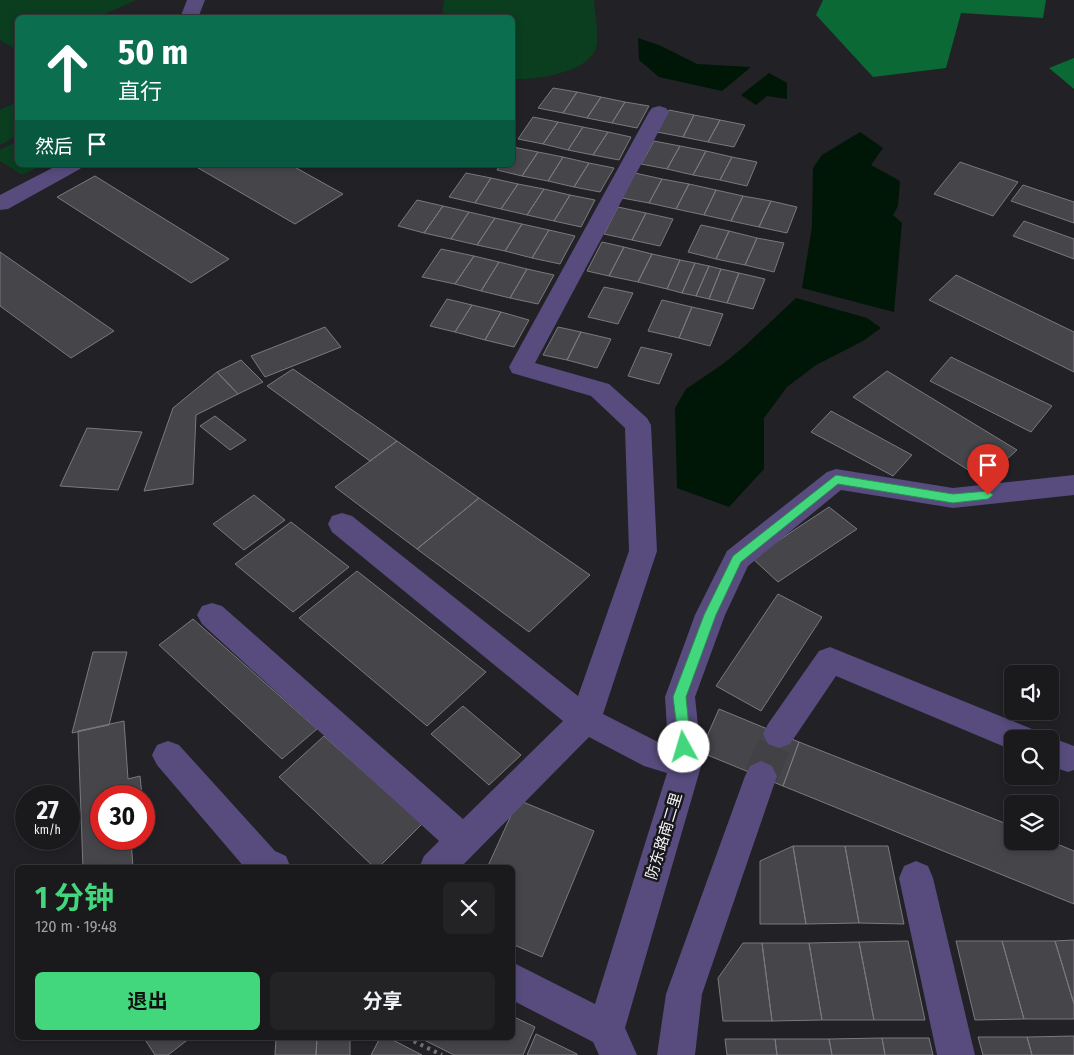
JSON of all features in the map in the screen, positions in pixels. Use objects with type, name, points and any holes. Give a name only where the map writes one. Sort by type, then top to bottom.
[{"type":"street","points":[[190,15],[196,0]]},
{"type":"street","points":[[439,865],[584,720],[643,551],[638,425],[600,390],[521,367],[659,112]]},
{"type":"street","points":[[0,204],[69,167]]},
{"type":"street","name":"防东路南二里","points":[[612,1042],[686,764],[680,697],[710,615],[737,559],[836,479],[953,498],[1074,485]]},
{"type":"street","points":[[342,524],[584,720],[655,756],[686,764]]},
{"type":"street","points":[[212,615],[462,840]]},
{"type":"street","points":[[779,734],[830,660],[1004,732]]},
{"type":"street","points":[[168,755],[263,863],[267,865]]},
{"type":"street","points":[[676,1055],[684,994],[761,776]]},
{"type":"street","points":[[916,878],[956,1055]]},
{"type":"street","points":[[515,982],[612,1042]]},
{"type":"path","points":[[411,1040],[442,1055]]},
{"type":"green space","points":[[0,0],[136,0],[102,15],[15,15],[15,49],[0,40]]},
{"type":"green space","points":[[444,0],[594,0],[597,43],[593,53],[586,61],[575,68],[548,76],[515,79],[515,15],[442,15]]},
{"type":"green space","points":[[823,0],[1046,0],[1043,18],[961,13],[946,68],[873,77],[816,15]]},
{"type":"green space","points":[[1074,58],[1074,89],[1049,68]]},
{"type":"green space","points":[[15,103],[15,137],[0,145],[0,110]]},
{"type":"green space","points":[[15,142],[15,167],[38,167],[22,175],[0,161],[0,150]]},
{"type":"shaded area","points":[[638,38],[659,45],[697,64],[751,67],[722,91],[659,77],[639,60]]},
{"type":"shaded area","points":[[769,73],[787,83],[787,99],[767,96],[756,105],[741,95]]},
{"type":"shaded area","points":[[860,132],[883,148],[871,165],[900,181],[898,206],[893,215],[902,223],[894,312],[802,288],[812,227],[813,168],[822,155]]},
{"type":"shaded area","points":[[796,298],[867,318],[881,328],[863,341],[816,365],[787,387],[764,418],[764,469],[729,507],[677,488],[675,408],[686,389],[723,364],[746,345]]},
{"type":"building","points":[[553,88],[577,92],[563,113],[538,108]]},
{"type":"building","points":[[577,92],[601,97],[587,118],[563,113]]},
{"type":"building","points":[[601,97],[625,102],[612,123],[587,118]]},
{"type":"building","points":[[625,102],[649,106],[637,128],[612,123]]},
{"type":"building","points":[[669,110],[694,115],[683,137],[657,132]]},
{"type":"building","points":[[694,115],[720,120],[708,142],[683,137]]},
{"type":"building","points":[[533,117],[558,122],[543,144],[518,139]]},
{"type":"building","points":[[720,120],[745,125],[734,147],[708,142]]},
{"type":"building","points":[[558,122],[583,127],[568,150],[543,144]]},
{"type":"building","points":[[583,127],[608,132],[593,155],[568,150]]},
{"type":"building","points":[[608,132],[631,137],[619,160],[593,155]]},
{"type":"building","points":[[654,141],[680,146],[667,169],[641,164]]},
{"type":"building","points":[[680,146],[706,151],[693,175],[667,169]]},
{"type":"building","points":[[515,147],[538,152],[522,176],[497,170],[499,167],[515,167]]},
{"type":"building","points":[[706,151],[732,157],[720,180],[693,175]]},
{"type":"building","points":[[538,152],[563,157],[548,181],[522,176]]},
{"type":"building","points":[[563,157],[589,163],[574,187],[548,181]]},
{"type":"building","points":[[732,157],[757,162],[747,186],[720,180]]},
{"type":"building","points":[[960,162],[1018,182],[993,216],[934,194]]},
{"type":"building","points":[[589,163],[614,168],[600,192],[574,187]]},
{"type":"building","points":[[196,167],[295,167],[343,194],[295,224]]},
{"type":"building","points":[[466,173],[491,178],[475,203],[449,197]]},
{"type":"building","points":[[635,173],[662,179],[649,203],[622,198]]},
{"type":"building","points":[[95,176],[229,259],[191,283],[57,197]]},
{"type":"building","points":[[491,178],[518,184],[501,209],[475,203]]},
{"type":"building","points":[[662,179],[689,184],[676,209],[649,203]]},
{"type":"building","points":[[518,184],[544,189],[527,215],[501,209]]},
{"type":"building","points":[[689,184],[716,190],[704,215],[676,209]]},
{"type":"building","points":[[1023,185],[1074,202],[1074,223],[1011,201]]},
{"type":"building","points":[[544,189],[570,195],[554,221],[527,215]]},
{"type":"building","points":[[716,190],[743,196],[731,221],[704,215]]},
{"type":"building","points":[[570,195],[595,200],[581,227],[554,221]]},
{"type":"building","points":[[743,196],[771,201],[759,227],[731,221]]},
{"type":"building","points":[[417,200],[443,206],[424,233],[398,226]]},
{"type":"building","points":[[771,201],[797,207],[787,233],[759,227]]},
{"type":"building","points":[[443,206],[469,212],[451,239],[424,233]]},
{"type":"building","points":[[618,207],[646,213],[632,240],[604,234]]},
{"type":"building","points":[[469,212],[495,218],[477,245],[451,239]]},
{"type":"building","points":[[646,213],[673,219],[660,246],[632,240]]},
{"type":"building","points":[[495,218],[522,224],[505,251],[477,245]]},
{"type":"building","points":[[1024,221],[1074,239],[1074,259],[1013,236]]},
{"type":"building","points":[[522,224],[549,230],[532,258],[505,251]]},
{"type":"building","points":[[701,225],[729,231],[716,259],[688,252]]},
{"type":"building","points":[[549,230],[575,236],[560,264],[532,258]]},
{"type":"building","points":[[729,231],[757,238],[745,265],[716,259]]},
{"type":"building","points":[[757,238],[784,243],[774,272],[745,265]]},
{"type":"building","points":[[602,242],[624,247],[609,276],[587,271]]},
{"type":"building","points":[[624,247],[652,254],[638,282],[609,276]]},
{"type":"building","points":[[441,249],[474,256],[455,284],[422,277]]},
{"type":"building","points":[[0,252],[114,331],[71,358],[0,306]]},
{"type":"building","points":[[652,254],[680,260],[667,289],[638,282]]},
{"type":"building","points":[[474,256],[499,262],[481,291],[455,284]]},
{"type":"building","points":[[680,260],[695,263],[682,293],[667,289]]},
{"type":"building","points":[[499,262],[527,269],[510,298],[481,291]]},
{"type":"building","points":[[695,263],[709,266],[696,296],[682,293]]},
{"type":"building","points":[[709,266],[721,269],[709,299],[696,296]]},
{"type":"building","points":[[527,269],[554,275],[538,304],[510,298]]},
{"type":"building","points":[[721,269],[739,273],[727,303],[709,299]]},
{"type":"building","points":[[739,273],[765,279],[753,309],[727,303]]},
{"type":"building","points":[[956,275],[1074,332],[1074,372],[929,300]]},
{"type":"building","points":[[604,287],[633,293],[618,324],[588,317]]},
{"type":"building","points":[[447,299],[472,305],[455,332],[430,326]]},
{"type":"building","points":[[662,300],[692,307],[679,338],[648,331]]},
{"type":"building","points":[[472,305],[501,312],[485,340],[455,332]]},
{"type":"building","points":[[692,307],[723,314],[710,346],[679,338]]},
{"type":"building","points":[[501,312],[529,320],[514,347],[485,340]]},
{"type":"building","points":[[325,327],[341,347],[265,377],[251,356]]},
{"type":"building","points":[[558,327],[581,332],[567,360],[543,355]]},
{"type":"building","points":[[581,332],[611,339],[597,368],[567,360]]},
{"type":"building","points":[[641,347],[672,354],[659,384],[628,376]]},
{"type":"building","points":[[951,357],[1052,406],[1031,432],[930,381]]},
{"type":"building","points":[[241,360],[263,382],[238,394],[217,372]]},
{"type":"building","points":[[293,369],[397,441],[370,461],[267,386]]},
{"type":"building","points":[[887,371],[1017,450],[984,480],[853,397]]},
{"type":"building","points":[[217,372],[238,394],[196,415],[193,484],[144,491],[173,408]]},
{"type":"building","points":[[831,411],[912,455],[893,476],[811,432]]},
{"type":"building","points":[[215,416],[246,440],[230,450],[200,426]]},
{"type":"building","points":[[87,428],[142,432],[118,490],[60,486]]},
{"type":"building","points":[[397,441],[479,498],[417,549],[335,487]]},
{"type":"building","points":[[254,495],[285,520],[244,550],[213,524]]},
{"type":"building","points":[[479,498],[590,575],[529,632],[417,549]]},
{"type":"building","points":[[829,507],[857,529],[778,582],[752,558]]},
{"type":"building","points":[[291,522],[349,567],[293,612],[235,564]]},
{"type":"building","points":[[357,571],[486,672],[427,726],[299,618]]},
{"type":"building","points":[[778,594],[822,617],[761,711],[716,686]]},
{"type":"building","points":[[193,619],[317,729],[282,759],[159,645]]},
{"type":"building","points":[[93,652],[127,652],[109,725],[72,733]]},
{"type":"building","points":[[463,706],[521,755],[489,785],[431,734]]},
{"type":"building","points":[[719,709],[799,742],[783,786],[700,752]]},
{"type":"building","points":[[124,721],[128,779],[140,776],[141,785],[90,785],[90,850],[132,850],[133,865],[83,865],[78,731]]},
{"type":"building","points":[[324,736],[422,824],[381,865],[372,865],[279,777]]},
{"type":"building","points":[[799,742],[1004,823],[1004,850],[1059,850],[1059,845],[1074,851],[1074,904],[783,786]]},
{"type":"building","points":[[518,800],[594,831],[542,957],[515,945],[515,865],[488,865]]},
{"type":"building","points":[[793,846],[806,924],[760,924],[760,861]]},
{"type":"building","points":[[793,846],[845,846],[859,923],[806,924]]},
{"type":"building","points":[[845,846],[888,846],[904,924],[859,923]]},
{"type":"building","points":[[1074,940],[1074,1004],[1055,941]]},
{"type":"building","points":[[908,941],[925,1020],[874,1020],[859,942]]},
{"type":"building","points":[[956,941],[1002,941],[1024,1019],[975,1020]]},
{"type":"building","points":[[1002,941],[1055,941],[1074,1004],[1074,1019],[1024,1019]]},
{"type":"building","points":[[859,942],[874,1020],[822,1020],[809,943]]},
{"type":"building","points":[[743,943],[762,943],[772,1021],[723,1021],[718,978]]},
{"type":"building","points":[[762,943],[809,943],[822,1020],[772,1021]]},
{"type":"building","points":[[515,1017],[535,1027],[523,1055],[454,1055],[424,1040],[515,1040]]},
{"type":"building","points":[[536,1034],[577,1054],[577,1055],[527,1055]]},
{"type":"building","points":[[1074,1036],[1074,1055],[1032,1055],[1027,1037]]},
{"type":"building","points":[[978,1037],[1027,1037],[1032,1055],[983,1055]]},
{"type":"building","points":[[882,1038],[929,1038],[933,1055],[885,1055]]},
{"type":"building","points":[[882,1038],[885,1055],[832,1055],[829,1039]]},
{"type":"building","points":[[725,1039],[775,1039],[777,1055],[727,1055]]},
{"type":"building","points":[[775,1039],[829,1039],[832,1055],[777,1055]]},
{"type":"building","points":[[145,1040],[187,1040],[168,1055],[155,1055]]},
{"type":"building","points":[[276,1040],[317,1040],[316,1055],[275,1055]]},
{"type":"building","points":[[317,1040],[350,1040],[350,1055],[316,1055]]},
{"type":"building","points":[[379,1040],[393,1040],[422,1055],[371,1055]]},
{"type":"tunnel","points":[[761,776],[779,734]]},
{"type":"route","points":[[684,747],[680,697],[710,615],[737,559],[836,479],[953,498],[988,495]]}]
